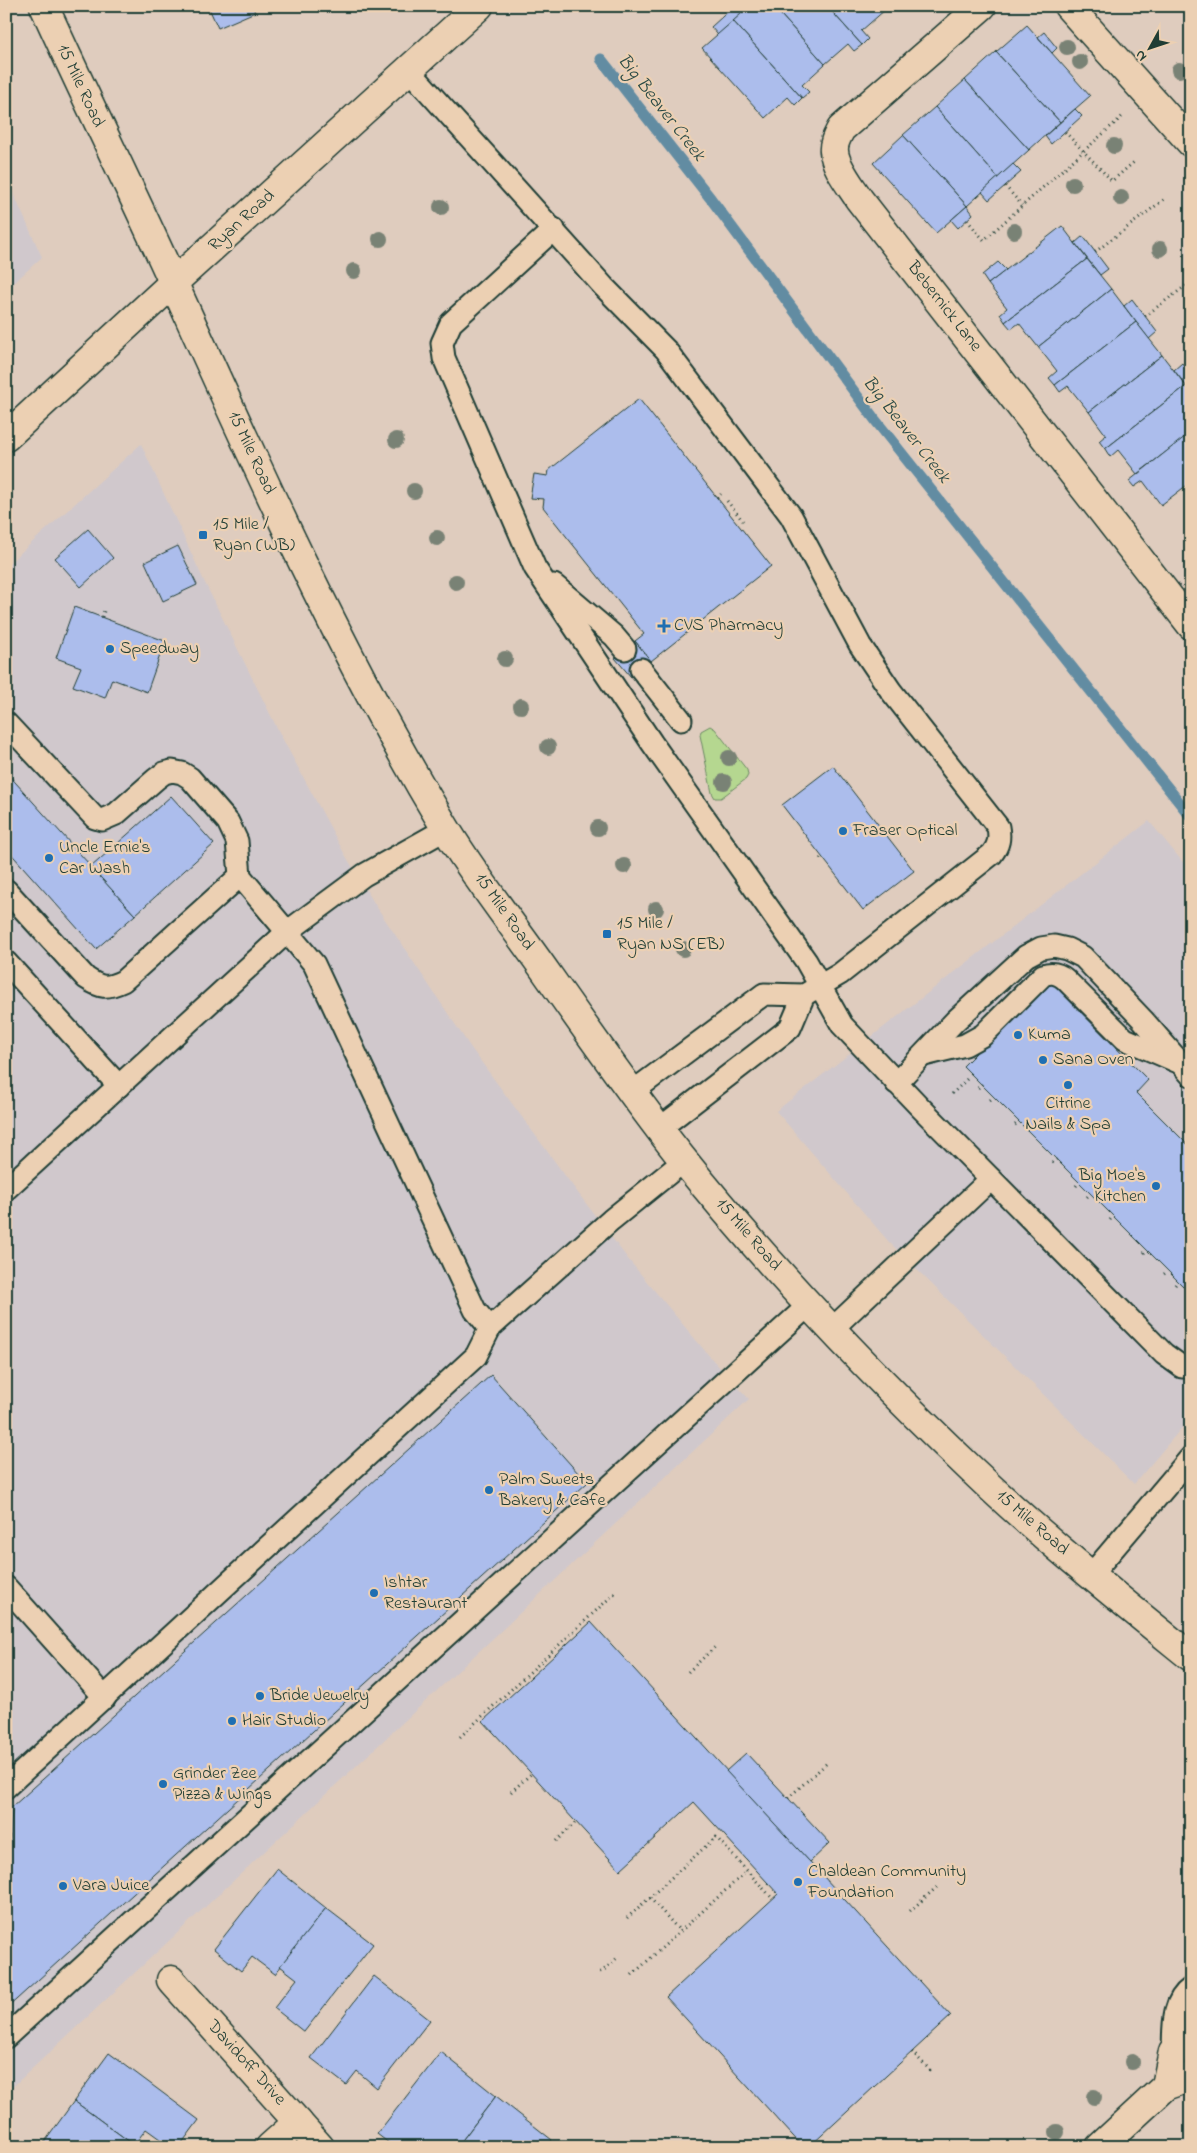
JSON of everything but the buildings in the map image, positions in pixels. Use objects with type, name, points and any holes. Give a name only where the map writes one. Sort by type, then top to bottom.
[{"type":"main road","name":"15 Mile Road","points":[[44,6],[173,282],[301,563],[362,683],[446,829],[631,1093],[684,1161],[746,1234],[903,1403],[976,1474],[1091,1575],[1191,1657]]},
{"type":"main road","name":"Ryan Road","points":[[6,438],[173,282],[479,6]]},
{"type":"main road","name":"Bebernick Lane","points":[[982,6],[841,129],[836,138],[834,150],[837,163],[859,199],[1191,625]]},
{"type":"main road","points":[[1068,6],[1191,143]]},
{"type":"main road","name":"Davidoff Drive","points":[[171,1980],[320,2147]]},
{"type":"main road","points":[[1100,2147],[1178,2081],[1173,2051],[1191,2031]]},
{"type":"main road","points":[[270,2147],[298,2122]]},
{"type":"lane","points":[[409,70],[554,229],[604,287],[666,350],[750,459],[791,516],[860,645],[892,691],[998,827],[1000,836],[998,846],[992,854],[840,974],[812,990],[764,994],[631,1093]]},
{"type":"lane","points":[[554,229],[451,323],[442,343],[444,358],[535,568],[652,743],[806,961],[812,990],[896,1083],[1164,1354],[1187,1366]]},
{"type":"lane","points":[[535,568],[614,636],[625,649]]},
{"type":"lane","points":[[641,669],[681,720]]},
{"type":"lane","points":[[6,723],[94,818],[102,820],[116,814],[164,774],[172,771],[182,773],[190,778],[228,822],[237,841],[240,876],[314,964],[474,1310],[490,1328]]},
{"type":"lane","points":[[6,1189],[287,932],[364,875],[446,829]]},
{"type":"lane","points":[[6,890],[86,978],[98,986],[111,987],[123,981],[240,876]]},
{"type":"lane","points":[[896,1083],[955,1021],[1026,956],[1041,948],[1054,946],[1067,948],[1083,957],[1143,1020],[1186,1069]]},
{"type":"lane","points":[[6,962],[119,1086]]},
{"type":"lane","points":[[924,1054],[965,1046],[983,1035],[1043,975],[1048,973],[1060,975],[1065,979],[1125,1039],[1186,1069]]},
{"type":"lane","points":[[658,1129],[790,1028],[812,990]]},
{"type":"lane","points":[[6,1787],[476,1356],[490,1328],[611,1220],[684,1161]]},
{"type":"lane","points":[[832,1328],[990,1179]]},
{"type":"lane","points":[[6,2038],[810,1304]]},
{"type":"lane","points":[[1091,1575],[1191,1457]]},
{"type":"lane","points":[[6,1587],[105,1698]]},
{"type":"lane","points":[[1173,2051],[1176,2008],[1182,1994],[1191,1988]]},
{"type":"path","points":[[723,6],[722,8],[726,13]]},
{"type":"path","points":[[967,220],[984,240],[1125,114]]},
{"type":"path","points":[[1065,132],[1112,181],[1134,162]]},
{"type":"path","points":[[1005,186],[1022,205]]},
{"type":"path","points":[[1095,252],[1166,198]]},
{"type":"path","points":[[1145,316],[1191,282]]},
{"type":"path","points":[[717,498],[721,494]]},
{"type":"path","points":[[727,501],[743,521]]},
{"type":"path","points":[[102,617],[104,611]]},
{"type":"path","points":[[952,1094],[968,1078]]},
{"type":"path","points":[[978,1088],[982,1084]]},
{"type":"path","points":[[990,1100],[994,1097]]},
{"type":"path","points":[[1015,1125],[1019,1122]]},
{"type":"path","points":[[1052,1163],[1057,1159]]},
{"type":"path","points":[[1076,1186],[1079,1182]]},
{"type":"path","points":[[1087,1197],[1090,1194]]},
{"type":"path","points":[[1110,1220],[1113,1216]]},
{"type":"path","points":[[1164,1274],[1168,1271]]},
{"type":"path","points":[[1175,1285],[1178,1282]]},
{"type":"path","points":[[460,1737],[615,1593]]},
{"type":"path","points":[[688,1672],[715,1647]]},
{"type":"path","points":[[788,1798],[827,1763]]},
{"type":"path","points":[[511,1792],[532,1773]]},
{"type":"path","points":[[556,1841],[576,1822]]},
{"type":"path","points":[[627,1918],[716,1837],[773,1899]]},
{"type":"path","points":[[632,1975],[747,1870]]},
{"type":"path","points":[[910,1911],[938,1886]]},
{"type":"path","points":[[650,1898],[680,1931]]},
{"type":"path","points":[[600,1972],[617,1958]]},
{"type":"path","points":[[912,2052],[932,2072]]},
{"type":"shaded area","points":[[6,177],[42,257],[6,290]]},
{"type":"shaded area","points":[[141,444],[205,583],[280,734],[344,853],[376,906],[471,1048],[578,1193],[628,1259],[711,1358],[749,1399],[6,2093],[6,566]]},
{"type":"shaded area","points":[[1149,821],[1191,872],[1191,1417],[1134,1484],[889,1242],[776,1111]]},
{"type":"green space","points":[[710,726],[715,729],[747,770],[748,775],[746,779],[721,798],[715,798],[712,793],[700,735],[701,731]]},
{"type":"waterway","name":"Big Beaver Creek","points":[[601,59],[711,199],[876,421],[1191,817]]},
{"type":"place","name":"15 Mile / Ryan (WB)","points":[[203,535]]},
{"type":"place","name":"CVS Pharmacy","points":[[664,626]]},
{"type":"place","name":"Speedway","points":[[110,649]]},
{"type":"place","name":"Fraser Optical","points":[[843,831]]},
{"type":"place","name":"Uncle Ernie's Car Wash","points":[[49,858]]},
{"type":"place","name":"15 Mile / Ryan NS (EB)","points":[[607,934]]},
{"type":"place","name":"Kuma","points":[[1018,1035]]},
{"type":"place","name":"Sana Oven","points":[[1043,1060]]},
{"type":"place","name":"Citrine Nails & Spa","points":[[1068,1085]]},
{"type":"place","name":"Big Moe's Kitchen","points":[[1156,1186]]},
{"type":"place","name":"Palm Sweets Bakery & Cafe","points":[[489,1490]]},
{"type":"place","name":"Ishtar Restaurant","points":[[374,1593]]},
{"type":"place","name":"Bride Jewelry","points":[[260,1696]]},
{"type":"place","name":"Hair Studio","points":[[232,1721]]},
{"type":"place","name":"Grinder Zee Pizza & Wings","points":[[163,1784]]},
{"type":"place","name":"Chaldean Community Foundation","points":[[798,1882]]},
{"type":"place","name":"Vara Juice","points":[[63,1886]]}]
